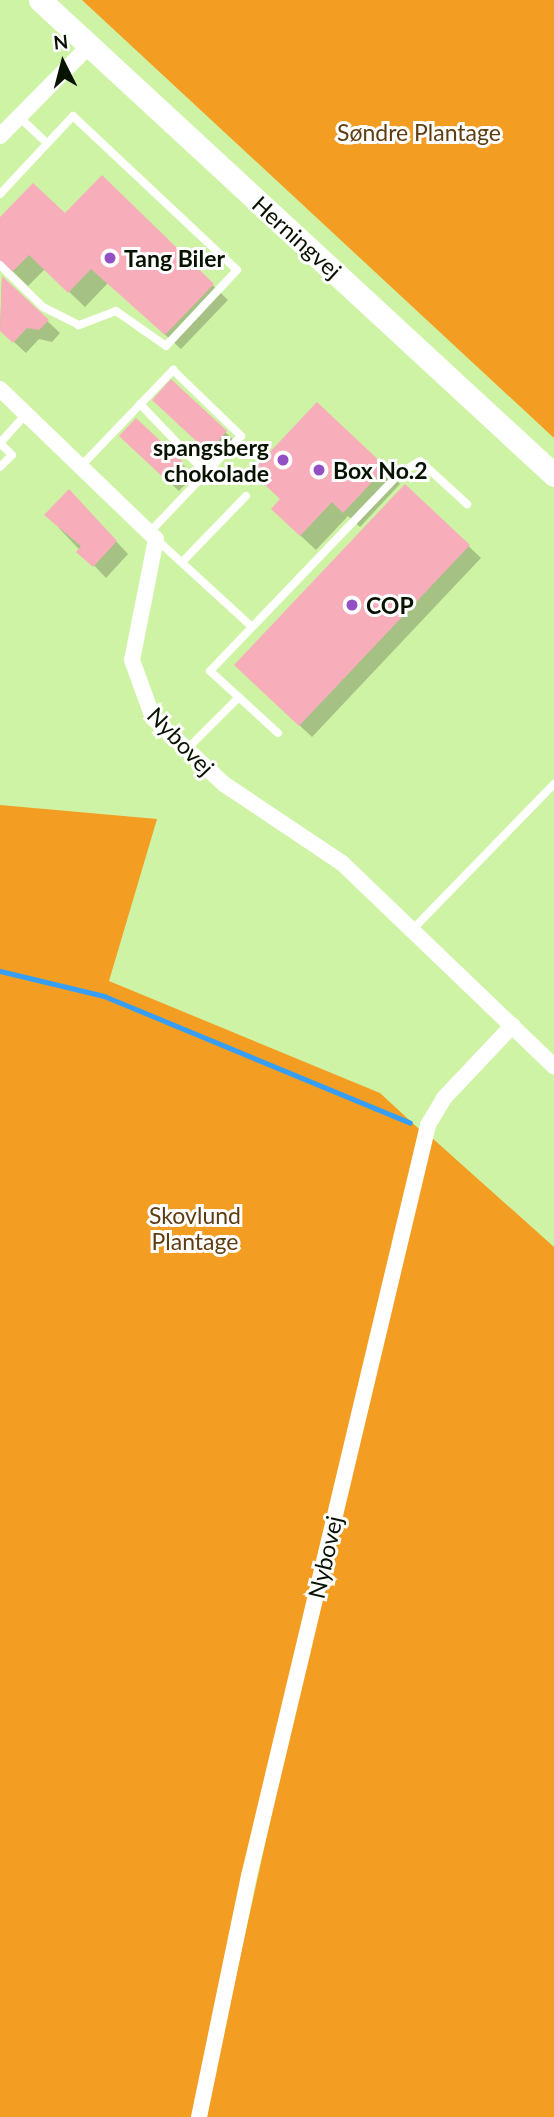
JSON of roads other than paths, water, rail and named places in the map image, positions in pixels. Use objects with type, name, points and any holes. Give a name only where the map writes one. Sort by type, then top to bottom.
[{"type":"main road","name":"Herningvej","points":[[40,0],[554,475]]},
{"type":"street","points":[[0,136],[89,46]]},
{"type":"street","points":[[0,389],[154,535]]},
{"type":"street","name":"Nybovej","points":[[154,535],[132,660],[142,701],[184,752],[342,863],[554,1066]]},
{"type":"street","name":"Nybovej","points":[[199,2117],[249,1877],[428,1125],[444,1098],[513,1026]]},
{"type":"lane","points":[[0,194],[73,116],[237,271],[166,346],[116,311],[79,326],[43,307],[0,265]]},
{"type":"lane","points":[[19,117],[47,143]]},
{"type":"lane","points":[[82,465],[173,370],[241,436],[154,535],[184,560],[251,626]]},
{"type":"lane","points":[[140,404],[206,473]]},
{"type":"lane","points":[[0,467],[12,455],[0,443],[26,414]]},
{"type":"lane","points":[[278,733],[210,671],[251,626],[420,461],[467,504]]},
{"type":"lane","points":[[184,560],[246,496]]},
{"type":"lane","points":[[184,752],[239,697]]},
{"type":"lane","points":[[412,930],[554,784]]},
{"type":"waterway","points":[[0,971],[104,996],[410,1123]]},
{"type":"place","name":"Tang Biler","points":[[110,258]]},
{"type":"place","name":"spangsberg chokolade","points":[[283,460]]},
{"type":"place","name":"Box No.2","points":[[319,470]]},
{"type":"place","name":"COP","points":[[352,605]]},
{"type":"park label","name":"Søndre Plantage","points":[[419,132]]},
{"type":"park label","name":"Skovlund Plantage","points":[[195,1228]]}]
